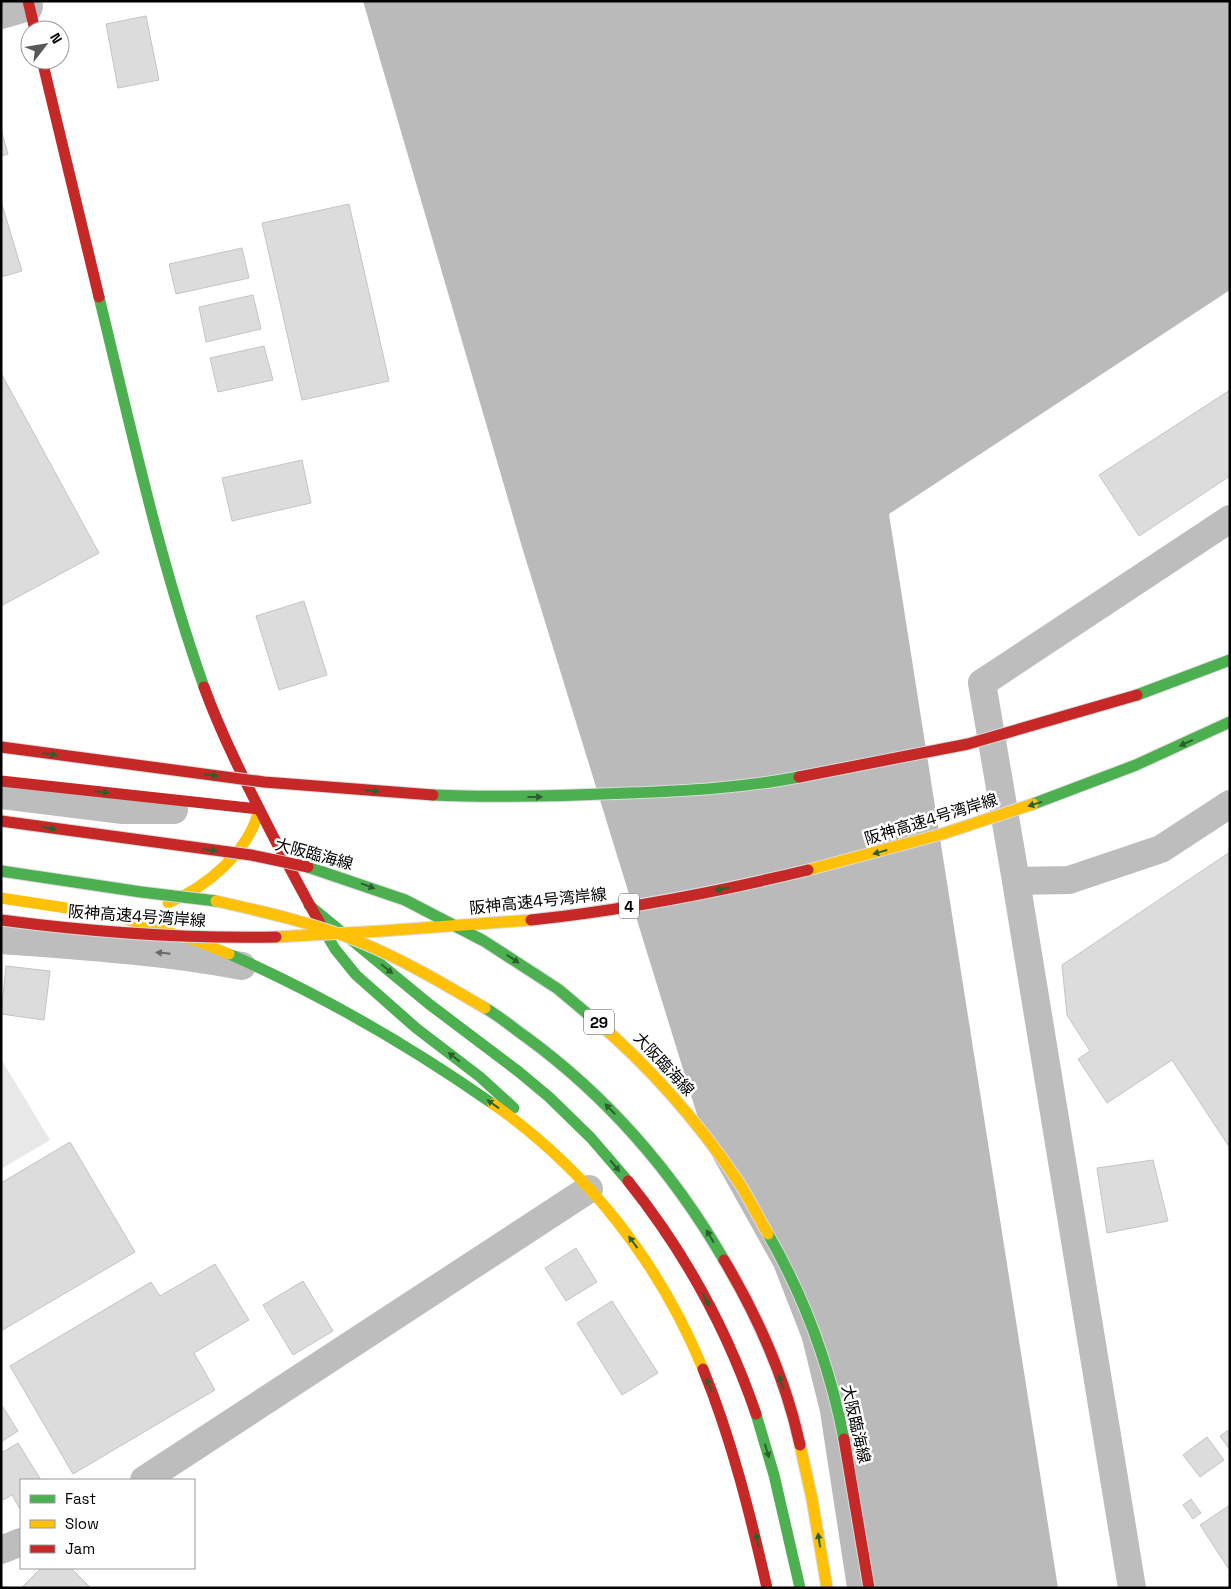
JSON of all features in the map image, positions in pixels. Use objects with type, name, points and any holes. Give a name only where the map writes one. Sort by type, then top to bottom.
[{"type":"main road","points":[[44,70],[160,546],[186,636],[213,710],[239,771],[334,949],[356,975],[416,1028],[480,1077],[539,1133],[615,1218],[658,1278],[698,1357],[717,1405],[754,1529],[767,1588]]},
{"type":"main road","points":[[1,747],[264,782],[408,794],[538,797],[702,790],[787,779],[968,744],[1124,700],[1168,685],[1230,660]]},
{"type":"main road","name":"阪神高速4号湾岸線","points":[[1,920],[73,930],[196,938],[295,936],[482,924],[603,910],[666,900],[782,876],[872,854],[942,834],[1049,799],[1118,773],[1186,744],[1230,722]]},
{"type":"main road","points":[[1,781],[260,809]]},
{"type":"main road","points":[[157,906],[174,901],[203,884],[227,863],[247,838],[260,809]]},
{"type":"main road","name":"大阪臨海線","points":[[1,821],[271,858],[320,870],[416,905],[462,928],[548,982],[595,1019],[662,1083],[695,1122],[731,1170],[754,1206],[778,1250],[806,1312],[834,1392],[846,1442],[869,1588]]},
{"type":"main road","points":[[1,871],[216,902],[288,918],[359,942],[428,974],[492,1012],[552,1056],[608,1106],[658,1162],[702,1222],[740,1287],[772,1355],[796,1426],[812,1499],[827,1588]]},
{"type":"main road","points":[[1,898],[109,914],[206,944],[336,1006],[472,1088],[514,1119],[552,1151],[589,1189]]},
{"type":"main road","points":[[309,905],[439,1012],[525,1076],[564,1111],[600,1148],[664,1229],[712,1310],[738,1365],[756,1413],[771,1462],[800,1588]]},
{"type":"main road","points":[[109,914],[140,911]]},
{"type":"street","points":[[1,15],[31,13]]},
{"type":"street","points":[[1132,1588],[982,683],[1230,519]]},
{"type":"street","points":[[1,795],[122,810],[260,809]]},
{"type":"street","points":[[1016,881],[1069,880],[1161,849],[1230,804]]},
{"type":"street","points":[[1,928],[109,914]]},
{"type":"street","points":[[1,940],[143,951],[191,957],[263,970]]},
{"type":"street","points":[[146,1479],[589,1189]]},
{"type":"street","points":[[1,1550],[20,1542]]},
{"type":"shaded area","points":[[363,1],[1230,1],[1230,290],[889,514],[1058,1588],[847,1588],[820,1412],[802,1339],[774,1267],[707,1147],[522,547]]},
{"type":"shaded area","points":[[1,1059],[50,1140],[1,1169]]},
{"type":"building","points":[[146,16],[159,80],[118,88],[106,24]]},
{"type":"building","points":[[1,130],[8,154],[1,156]]},
{"type":"building","points":[[1,201],[22,271],[1,277]]},
{"type":"building","points":[[349,204],[389,381],[302,400],[262,223]]},
{"type":"building","points":[[242,248],[249,278],[176,294],[169,264]]},
{"type":"building","points":[[253,295],[261,329],[206,342],[199,307]]},
{"type":"building","points":[[264,346],[273,380],[218,392],[210,358]]},
{"type":"building","points":[[1,373],[99,553],[1,606]]},
{"type":"building","points":[[1230,390],[1230,476],[1139,536],[1099,475]]},
{"type":"building","points":[[302,460],[311,503],[232,521],[222,478]]},
{"type":"building","points":[[304,601],[327,675],[279,690],[256,616]]},
{"type":"building","points":[[1230,852],[1230,1148],[1172,1060],[1107,1103],[1078,1059],[1090,1051],[1067,1015],[1062,965]]},
{"type":"building","points":[[6,966],[50,971],[44,1020],[1,1014]]},
{"type":"building","points":[[70,1142],[135,1252],[1,1331],[1,1183]]},
{"type":"building","points":[[1153,1160],[1168,1221],[1107,1233],[1097,1168]]},
{"type":"building","points":[[576,1248],[597,1282],[566,1301],[545,1268]]},
{"type":"building","points":[[215,1264],[249,1320],[194,1353],[215,1390],[73,1474],[10,1366],[151,1282],[160,1296]]},
{"type":"building","points":[[303,1281],[333,1331],[293,1355],[263,1305]]},
{"type":"building","points":[[612,1301],[658,1373],[622,1395],[577,1323]]},
{"type":"building","points":[[1,1404],[18,1431],[1,1442]]},
{"type":"building","points":[[1230,1429],[1230,1450],[1220,1436]]},
{"type":"building","points":[[1207,1437],[1224,1460],[1200,1477],[1183,1455]]},
{"type":"building","points":[[18,1443],[40,1479],[20,1479],[20,1509],[12,1495],[1,1501],[1,1453]]},
{"type":"building","points":[[1191,1499],[1201,1513],[1193,1519],[1183,1505]]},
{"type":"building","points":[[1230,1505],[1230,1571],[1200,1525]]},
{"type":"building","points":[[40,1569],[72,1569],[91,1588],[21,1588]]},
{"type":"traffic: fast","points":[[99,297],[159,542],[204,687]]},
{"type":"traffic: fast","points":[[1137,695],[1230,660]]},
{"type":"traffic: fast","points":[[1033,804],[1136,765],[1230,722]]},
{"type":"traffic: fast","points":[[433,795],[530,796],[671,791],[735,786],[799,777]]},
{"type":"traffic: fast","points":[[308,867],[405,900],[484,941],[558,989],[596,1021]]},
{"type":"traffic: fast","points":[[1,871],[216,901]]},
{"type":"traffic: fast","points":[[309,905],[429,1004],[549,1097],[591,1138],[628,1181]]},
{"type":"traffic: fast","points":[[322,927],[335,949],[356,975],[416,1028],[480,1077],[514,1108]]},
{"type":"traffic: fast","points":[[229,954],[332,1004],[398,1042],[493,1104]]},
{"type":"traffic: fast","points":[[485,1008],[556,1060],[637,1138],[683,1196],[724,1260]]},
{"type":"traffic: fast","points":[[768,1234],[794,1283],[815,1334],[824,1360],[844,1439]]},
{"type":"traffic: fast","points":[[756,1414],[774,1475],[800,1588]]},
{"type":"traffic: slow","points":[[808,870],[942,834],[1033,804]]},
{"type":"traffic: slow","points":[[168,903],[197,887],[225,866],[246,839],[259,809]]},
{"type":"traffic: slow","points":[[1,898],[112,915],[197,941],[229,954]]},
{"type":"traffic: slow","points":[[216,901],[271,914],[343,935],[408,964],[485,1008]]},
{"type":"traffic: slow","points":[[276,937],[531,920]]},
{"type":"traffic: slow","points":[[596,1021],[654,1076],[707,1138],[738,1181],[768,1234]]},
{"type":"traffic: slow","points":[[493,1104],[560,1159],[590,1189],[617,1222],[665,1292],[703,1369]]},
{"type":"traffic: slow","points":[[800,1445],[812,1499],[827,1588]]},
{"type":"traffic: jam","points":[[28,1],[33,20]]},
{"type":"traffic: jam","points":[[44,70],[99,297]]},
{"type":"traffic: jam","points":[[204,687],[245,781],[322,927]]},
{"type":"traffic: jam","points":[[799,777],[968,744],[1137,695]]},
{"type":"traffic: jam","points":[[1,747],[264,782],[433,795]]},
{"type":"traffic: jam","points":[[1,781],[259,809]]},
{"type":"traffic: jam","points":[[1,821],[251,855],[308,867]]},
{"type":"traffic: jam","points":[[531,920],[670,900],[808,870]]},
{"type":"traffic: jam","points":[[1,920],[138,934],[276,937]]},
{"type":"traffic: jam","points":[[628,1181],[668,1235],[718,1321],[756,1414]]},
{"type":"traffic: jam","points":[[724,1260],[759,1326],[779,1373],[800,1445]]},
{"type":"traffic: jam","points":[[703,1369],[732,1450],[767,1588]]},
{"type":"traffic: jam","points":[[844,1439],[869,1588]]}]
